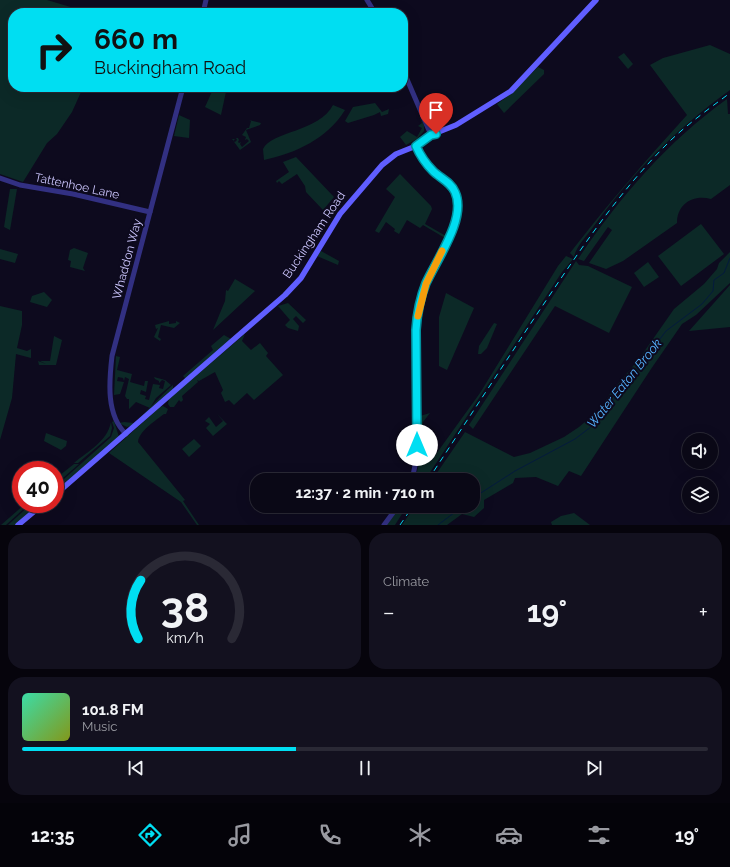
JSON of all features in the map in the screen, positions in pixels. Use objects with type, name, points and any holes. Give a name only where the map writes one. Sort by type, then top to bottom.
[{"type":"main road","name":"Buckingham Road","points":[[64,487],[285,294],[301,278],[340,214],[376,171],[396,154],[416,146],[431,135],[456,125],[511,91],[596,0]]},
{"type":"main road","points":[[18,525],[32,513]]},
{"type":"street","points":[[408,82],[431,135]]},
{"type":"street","name":"Whaddon Way","points":[[126,434],[117,423],[111,396],[110,368],[113,349],[182,92]]},
{"type":"street","points":[[413,473],[417,456],[416,330],[418,312],[426,284],[453,228],[458,203],[453,187],[432,170],[416,146]]},
{"type":"street","name":"Tattenhoe Lane","points":[[0,178],[20,185],[73,194],[150,212]]},
{"type":"street","points":[[384,525],[393,513]]},
{"type":"green space","points":[[0,0],[47,0],[74,8],[8,8],[8,92],[81,92],[72,112],[57,134],[47,143],[23,182],[0,174]]},
{"type":"green space","points":[[710,45],[730,54],[730,90],[691,120],[640,169],[582,241],[574,257],[570,253],[584,235],[627,183],[687,115],[650,65],[663,58]]},
{"type":"green space","points":[[624,53],[633,64],[628,69],[618,57]]},
{"type":"green space","points":[[538,67],[544,70],[544,74],[504,113],[497,104],[512,93]]},
{"type":"green space","points":[[212,92],[226,92],[221,115],[205,107]]},
{"type":"green space","points":[[727,99],[728,114],[730,114],[730,185],[711,199],[698,198],[687,202],[680,211],[677,223],[623,261],[606,269],[589,263],[612,230],[608,227],[584,261],[578,259],[610,214],[645,172],[684,134]]},
{"type":"green space","points":[[375,103],[382,112],[389,109],[388,114],[381,116],[380,112],[348,123],[345,121],[353,107]]},
{"type":"green space","points":[[333,105],[345,110],[338,120],[320,137],[299,149],[264,160],[263,149],[268,143],[276,138],[317,121],[326,114]]},
{"type":"green space","points":[[179,115],[190,120],[189,138],[174,136]]},
{"type":"green space","points":[[419,116],[424,125],[424,131],[417,139],[406,145],[400,137],[407,131],[417,137],[422,128],[418,126],[422,123]]},
{"type":"green space","points":[[249,120],[261,123],[260,125],[246,130],[251,142],[240,150],[234,141],[235,142],[237,140],[236,138],[238,138],[238,142],[241,142],[240,144],[242,147],[249,141],[247,139],[245,140],[246,137],[242,135],[247,128],[249,128],[251,121]]},
{"type":"green space","points":[[296,157],[334,197],[323,210],[306,192],[305,186],[297,174],[282,184],[279,181],[277,183],[276,181],[289,172],[283,162]]},
{"type":"green space","points":[[400,174],[431,206],[432,209],[425,224],[446,236],[445,238],[423,225],[420,228],[407,220],[399,234],[386,222],[379,233],[375,231],[395,197],[386,189]]},
{"type":"green space","points":[[10,189],[17,189],[10,230],[4,227]]},
{"type":"green space","points":[[701,224],[724,254],[681,286],[658,256]]},
{"type":"green space","points":[[74,248],[88,253],[83,268],[85,271],[70,267],[71,261],[68,260],[70,250]]},
{"type":"green space","points":[[0,249],[18,254],[15,263],[0,259]]},
{"type":"green space","points":[[321,251],[339,261],[338,265],[317,256]]},
{"type":"green space","points":[[730,252],[730,283],[696,315],[682,324],[581,476],[569,471],[558,486],[536,477],[515,478],[513,483],[484,500],[484,508],[480,512],[480,473],[437,473],[465,432],[514,457],[530,453],[564,437],[579,427],[599,410],[612,391],[639,359],[674,309],[704,284],[717,269],[719,263]]},
{"type":"green space","points":[[566,256],[573,259],[562,272],[430,473],[417,473],[420,459],[420,416],[430,413],[423,422],[422,460],[431,461],[480,393],[558,266]]},
{"type":"green space","points":[[576,261],[579,265],[588,266],[632,287],[609,333],[555,306],[473,429],[469,425]]},
{"type":"green space","points":[[648,262],[659,277],[644,287],[634,273]]},
{"type":"green space","points":[[235,279],[255,291],[213,330],[225,301],[226,290],[228,291]]},
{"type":"green space","points":[[730,285],[730,327],[689,331]]},
{"type":"green space","points":[[44,292],[52,300],[47,307],[30,302],[32,296]]},
{"type":"green space","points":[[446,293],[474,308],[447,370],[439,366],[439,317]]},
{"type":"green space","points":[[288,303],[306,320],[303,323],[296,316],[293,319],[299,326],[298,331],[288,328],[285,325],[290,320],[278,306]]},
{"type":"green space","points":[[0,306],[22,311],[22,325],[17,348],[27,351],[31,349],[31,358],[16,354],[12,398],[0,440]]},
{"type":"green space","points":[[169,321],[169,324],[176,323],[176,321],[180,323],[174,328],[161,325],[158,337],[161,339],[160,341],[154,337],[158,328],[156,329],[155,325]]},
{"type":"green space","points":[[494,323],[497,324],[487,348],[481,354],[478,354],[479,346]]},
{"type":"green space","points":[[245,334],[242,341],[251,350],[260,343],[268,353],[266,356],[283,375],[254,400],[247,393],[234,405],[229,400],[225,402],[221,393],[223,390],[215,372],[199,381],[197,380],[198,382],[182,396],[183,400],[181,402],[179,400],[174,407],[170,407],[168,404],[169,399]]},
{"type":"green space","points":[[224,335],[231,339],[186,379],[183,376],[213,350],[211,346]]},
{"type":"green space","points":[[54,336],[62,340],[56,365],[39,365],[38,361],[46,364],[40,361],[50,361]]},
{"type":"green space","points":[[116,356],[120,357],[117,370],[132,374],[130,382],[144,386],[145,381],[148,381],[146,392],[141,390],[140,394],[146,396],[145,399],[149,400],[153,384],[160,385],[159,388],[163,389],[165,381],[162,380],[159,383],[159,381],[154,377],[165,380],[171,385],[156,398],[150,408],[136,402],[129,409],[129,399],[125,396],[129,379],[125,377],[124,381],[123,378],[118,377],[117,381],[124,382],[120,394],[114,395]]},
{"type":"green space","points":[[173,385],[173,390],[134,425],[127,427],[119,423],[134,423]]},
{"type":"green space","points":[[163,406],[168,409],[166,414],[144,430],[138,442],[185,500],[183,501],[199,525],[197,525],[181,502],[109,453],[160,407]]},
{"type":"green space","points":[[217,414],[227,424],[213,436],[206,428],[210,424],[205,421],[209,417],[216,427],[223,421]]},
{"type":"green space","points":[[114,421],[119,437],[64,485],[64,479],[111,437],[114,428],[112,422]]},
{"type":"green space","points":[[111,422],[112,428],[110,436],[78,463],[74,463],[101,441],[106,435]]},
{"type":"green space","points":[[46,433],[67,441],[66,446],[61,450],[44,441]]},
{"type":"green space","points":[[194,439],[201,446],[189,457],[182,449]]},
{"type":"green space","points":[[74,464],[79,464],[64,477],[64,472]]},
{"type":"green space","points":[[15,513],[19,513],[6,525],[1,525]]},
{"type":"green space","points":[[21,513],[29,513],[16,525],[8,525]]},
{"type":"green space","points":[[395,513],[403,513],[395,525],[386,525]]},
{"type":"green space","points":[[410,513],[478,513],[474,517],[462,514],[447,525],[402,525]]},
{"type":"green space","points":[[574,513],[590,525],[552,525],[551,522],[561,516]]},
{"type":"waterway","name":"Water Eaton Brook","points":[[480,494],[515,471],[575,439],[596,423],[666,331],[702,304],[713,291],[714,280],[724,273],[730,258]]},
{"type":"waterway","points":[[438,525],[454,513]]},
{"type":"railway","points":[[433,473],[563,275],[596,228],[632,182],[671,140],[730,93]]},
{"type":"railway","points":[[400,525],[408,513]]},
{"type":"slow traffic","points":[[418,316],[422,294],[442,251]]},
{"type":"route","points":[[417,445],[416,330],[418,312],[422,294],[453,228],[458,209],[456,192],[453,187],[432,170],[416,146],[431,135],[436,134]]}]
